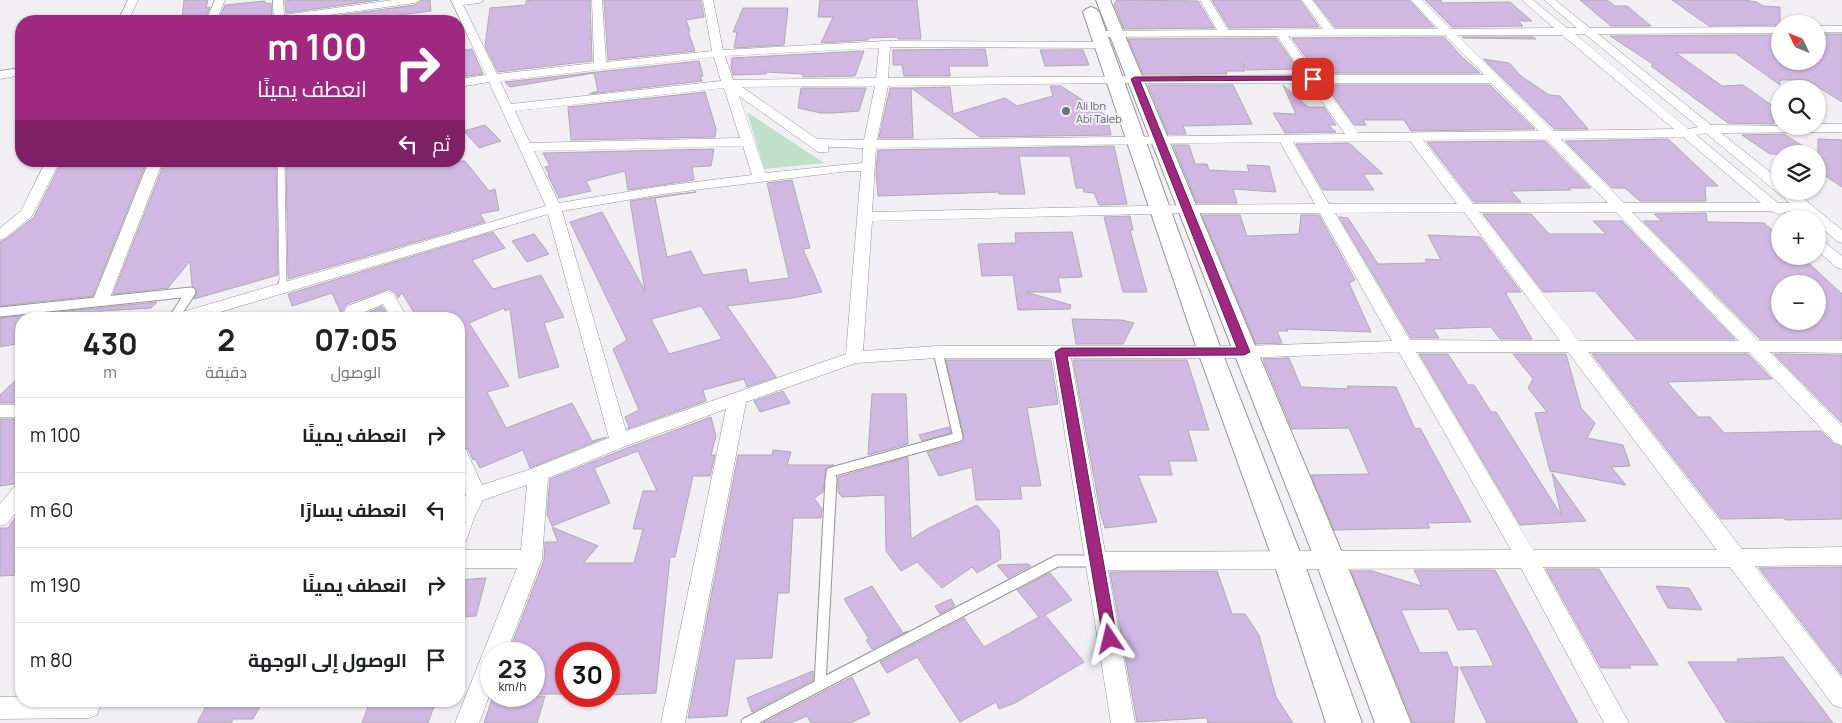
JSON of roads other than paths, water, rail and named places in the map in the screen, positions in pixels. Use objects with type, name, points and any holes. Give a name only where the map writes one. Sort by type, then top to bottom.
[{"type":"main road","points":[[1086,0],[1106,37],[1147,140],[1186,209],[1330,560],[1393,723]]},
{"type":"main road","points":[[1103,0],[1106,37]]},
{"type":"main road","points":[[1147,140],[1160,210],[1210,352],[1288,560],[1344,723]]},
{"type":"street","points":[[126,15],[134,0]]},
{"type":"street","points":[[214,15],[220,0]]},
{"type":"street","points":[[278,0],[279,15]]},
{"type":"street","points":[[313,15],[415,0]]},
{"type":"street","points":[[460,15],[456,1],[479,0]]},
{"type":"street","points":[[597,0],[600,66]]},
{"type":"street","points":[[708,0],[718,53],[760,178]]},
{"type":"street","points":[[1205,0],[1224,33]]},
{"type":"street","points":[[1307,0],[1331,33]]},
{"type":"street","points":[[1416,0],[1549,134],[1842,438]]},
{"type":"street","points":[[1527,0],[1777,210]]},
{"type":"street","points":[[1550,0],[1771,180]]},
{"type":"street","points":[[1826,29],[1842,29]]},
{"type":"street","points":[[465,82],[718,53],[885,44],[1224,33],[1771,30]]},
{"type":"street","points":[[465,33],[492,78],[554,208],[619,441]]},
{"type":"street","points":[[1280,33],[1354,137]]},
{"type":"street","points":[[854,357],[870,144],[882,83],[885,44]]},
{"type":"street","points":[[0,75],[15,73]]},
{"type":"street","points":[[507,108],[729,84],[1124,79],[1494,79]]},
{"type":"street","points":[[729,84],[849,167]]},
{"type":"street","points":[[815,143],[870,144],[1685,133],[1709,129],[1842,128]]},
{"type":"street","points":[[1413,136],[1842,698]]},
{"type":"street","points":[[1284,138],[1526,559],[1617,723]]},
{"type":"street","points":[[525,147],[748,142]]},
{"type":"street","points":[[0,235],[28,213],[50,167]]},
{"type":"street","points":[[101,300],[154,167]]},
{"type":"street","points":[[202,312],[554,208],[662,190],[849,167],[868,167]]},
{"type":"street","points":[[1796,200],[1842,238]]},
{"type":"street","points":[[864,217],[1186,209],[1805,207]]},
{"type":"street","points":[[1826,251],[1842,264]]},
{"type":"street","points":[[352,312],[387,296],[396,312]]},
{"type":"street","points":[[465,515],[476,495],[538,474],[619,441],[854,357],[938,352],[1244,352],[1404,346],[1842,347]]},
{"type":"street","points":[[1061,352],[1096,561],[1119,721]]},
{"type":"street","points":[[673,723],[738,398]]},
{"type":"street","points":[[0,411],[15,411]]},
{"type":"street","points":[[465,469],[476,495]]},
{"type":"street","points":[[499,642],[531,559],[538,474]]},
{"type":"street","points":[[0,518],[15,499]]},
{"type":"street","points":[[1096,561],[1842,556]]},
{"type":"street","points":[[465,559],[531,559]]},
{"type":"street","points":[[467,723],[480,689]]},
{"type":"street","points":[[0,708],[86,710]]},
{"type":"lane","points":[[281,167],[283,288]]},
{"type":"lane","points":[[0,312],[191,292],[178,312]]},
{"type":"lane","points":[[820,685],[831,472],[958,437],[938,352]]},
{"type":"lane","points":[[747,723],[1057,561],[1096,561]]},
{"type":"place","name":"Ali Ibn Abi Taleb","points":[[1066,111]]}]
